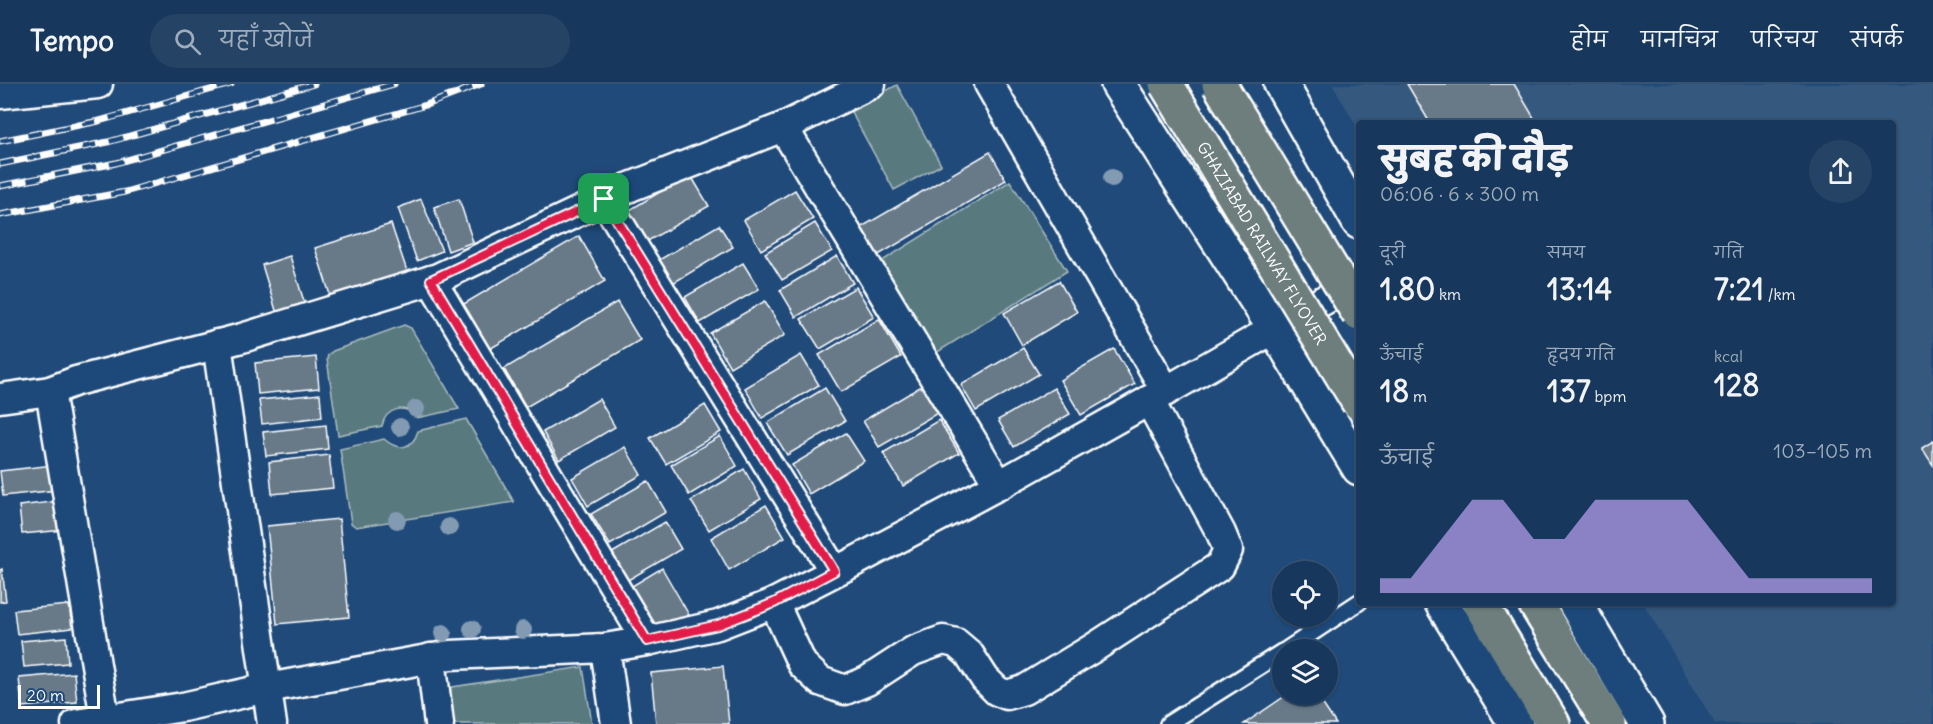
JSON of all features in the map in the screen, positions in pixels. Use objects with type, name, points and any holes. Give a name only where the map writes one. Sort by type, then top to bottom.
[{"type":"highway","name":"GHAZIABAD RAILWAY FLYOVER","points":[[1166,84],[1356,398]]},
{"type":"highway","points":[[1219,84],[1356,309]]},
{"type":"highway","points":[[1482,606],[1553,724]]},
{"type":"highway","points":[[1537,606],[1609,724]]},
{"type":"street","points":[[0,94],[98,84]]},
{"type":"street","points":[[0,398],[50,391],[76,381],[242,338],[431,280],[630,187],[783,127],[871,84]]},
{"type":"street","points":[[774,603],[802,664],[820,681],[845,690],[867,681],[913,651],[943,640],[956,644],[969,654],[985,679],[997,691],[1007,695],[1024,690],[1095,647],[1220,566],[1228,550],[1158,395],[989,84]]},
{"type":"street","points":[[1118,84],[1275,329],[1356,463]]},
{"type":"street","points":[[1281,84],[1356,217]]},
{"type":"street","points":[[783,127],[999,485]]},
{"type":"street","points":[[604,199],[834,571]]},
{"type":"street","points":[[431,280],[647,641]]},
{"type":"street","points":[[76,724],[106,722],[267,688],[431,658],[469,654],[605,648],[718,625],[774,603],[999,485],[1356,282]]},
{"type":"street","points":[[217,344],[272,724]]},
{"type":"street","points":[[50,391],[106,722]]},
{"type":"street","points":[[1444,606],[1516,724]]},
{"type":"street","points":[[1577,606],[1647,724]]},
{"type":"street","points":[[605,648],[616,724]]},
{"type":"street","points":[[431,658],[439,724]]},
{"type":"lane","points":[[1302,639],[1356,604]]},
{"type":"lane","points":[[1168,724],[1272,659]]},
{"type":"shaded area","points":[[1332,84],[1933,84],[1933,724],[1715,724],[1645,606],[1896,606],[1896,120],[1356,120],[1356,125]]},
{"type":"green space","points":[[897,85],[941,165],[894,190],[850,110]]},
{"type":"green space","points":[[1010,181],[1067,271],[936,353],[879,263]]},
{"type":"green space","points":[[404,325],[411,328],[459,409],[417,418],[407,410],[396,410],[387,415],[382,426],[338,435],[328,355],[333,351]]},
{"type":"green space","points":[[466,419],[514,502],[356,527],[351,523],[340,449],[384,439],[399,447],[404,447],[412,442],[418,431]]},
{"type":"green space","points":[[583,667],[592,724],[452,724],[446,688]]},
{"type":"building","points":[[1407,84],[1514,84],[1535,120],[1428,120]]},
{"type":"building","points":[[990,152],[1006,180],[870,260],[853,232]]},
{"type":"building","points":[[690,174],[709,206],[646,242],[628,211]]},
{"type":"building","points":[[795,190],[813,219],[761,250],[744,220]]},
{"type":"building","points":[[421,199],[442,251],[417,261],[398,208]]},
{"type":"building","points":[[459,199],[473,242],[448,251],[434,207]]},
{"type":"building","points":[[815,223],[832,251],[782,280],[765,253]]},
{"type":"building","points":[[391,224],[409,277],[332,301],[315,248]]},
{"type":"building","points":[[719,225],[733,247],[673,283],[659,260]]},
{"type":"building","points":[[579,236],[605,281],[488,350],[462,305]]},
{"type":"building","points":[[290,256],[306,308],[278,317],[262,265]]},
{"type":"building","points":[[837,256],[853,283],[796,317],[780,290]]},
{"type":"building","points":[[743,263],[759,289],[700,323],[685,297]]},
{"type":"building","points":[[1059,281],[1077,312],[1022,345],[1004,313]]},
{"type":"building","points":[[856,287],[874,317],[820,349],[801,319]]},
{"type":"building","points":[[765,301],[785,335],[730,367],[710,333]]},
{"type":"building","points":[[617,302],[640,340],[526,407],[504,369]]},
{"type":"building","points":[[879,319],[901,357],[841,392],[819,355]]},
{"type":"building","points":[[1023,348],[1039,374],[976,411],[961,385]]},
{"type":"building","points":[[1114,349],[1135,384],[1081,415],[1060,380]]},
{"type":"building","points":[[801,355],[819,385],[762,418],[745,388]]},
{"type":"building","points":[[316,357],[319,388],[258,394],[255,363]]},
{"type":"building","points":[[925,384],[941,411],[879,447],[863,421]]},
{"type":"building","points":[[825,388],[845,421],[787,455],[767,423]]},
{"type":"building","points":[[1054,388],[1070,414],[1014,447],[998,420]]},
{"type":"building","points":[[320,394],[322,417],[262,424],[259,400]]},
{"type":"building","points":[[599,399],[615,427],[559,460],[543,432]]},
{"type":"building","points":[[705,405],[721,432],[666,464],[650,438]]},
{"type":"building","points":[[939,420],[959,453],[903,486],[883,453]]},
{"type":"building","points":[[326,425],[328,449],[266,456],[263,432]]},
{"type":"building","points":[[846,433],[864,461],[809,494],[792,465]]},
{"type":"building","points":[[720,436],[737,466],[689,495],[671,465]]},
{"type":"building","points":[[1933,441],[1933,465],[1922,448]]},
{"type":"building","points":[[625,447],[641,475],[588,506],[572,478]]},
{"type":"building","points":[[329,455],[333,488],[272,494],[269,462]]},
{"type":"building","points":[[54,465],[57,490],[3,496],[0,471]]},
{"type":"building","points":[[744,469],[761,499],[709,530],[691,501]]},
{"type":"building","points":[[648,481],[666,512],[610,545],[591,514]]},
{"type":"building","points":[[60,501],[64,530],[22,534],[19,506]]},
{"type":"building","points":[[766,505],[785,537],[729,570],[711,538]]},
{"type":"building","points":[[339,519],[349,617],[277,624],[267,526]]},
{"type":"building","points":[[665,522],[681,549],[628,580],[612,553]]},
{"type":"building","points":[[662,568],[689,615],[659,633],[632,586]]},
{"type":"building","points":[[2,569],[6,601],[0,602],[0,570]]},
{"type":"building","points":[[69,605],[72,628],[17,634],[14,610]]},
{"type":"building","points":[[66,637],[68,663],[24,667],[21,641]]},
{"type":"building","points":[[723,666],[729,724],[656,724],[651,673]]},
{"type":"building","points":[[74,673],[77,702],[22,707],[19,678]]},
{"type":"building","points":[[1272,705],[1323,705],[1336,724],[1244,724]]},
{"type":"railway","points":[[0,141],[99,121],[231,84]]},
{"type":"railway","points":[[0,164],[108,142],[314,84]]},
{"type":"railway","points":[[0,186],[116,163],[394,84]]},
{"type":"railway","points":[[0,215],[125,192],[426,105],[481,84]]},
{"type":"route","points":[[604,199],[834,571],[774,603],[718,625],[647,641],[431,280],[604,199]]}]
